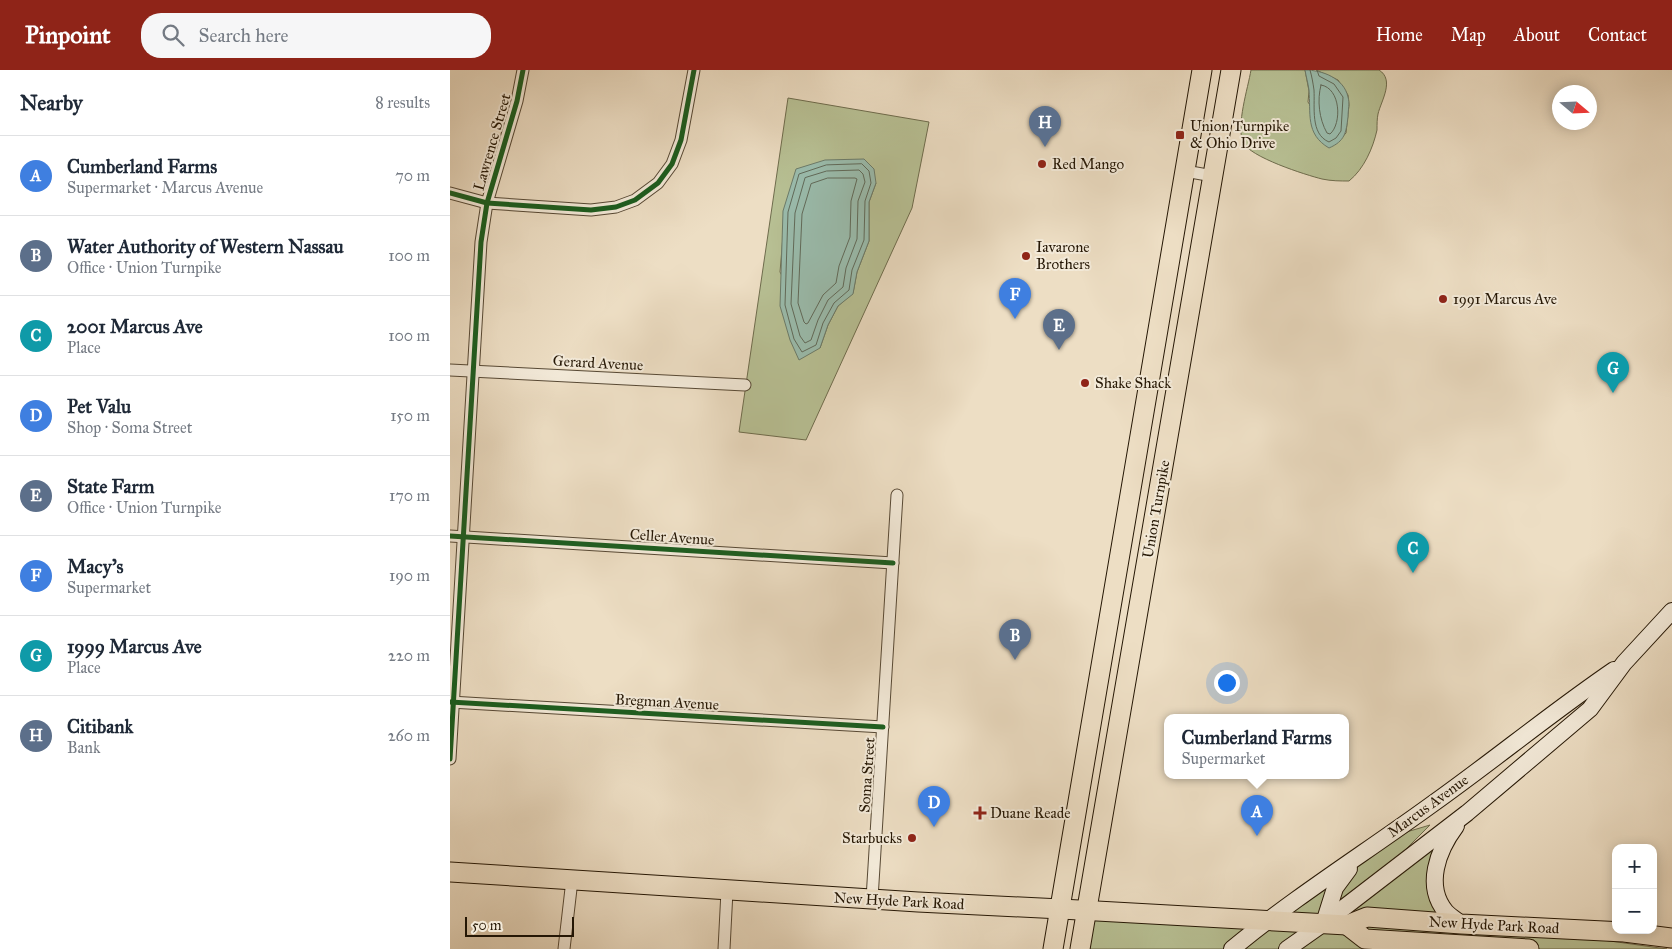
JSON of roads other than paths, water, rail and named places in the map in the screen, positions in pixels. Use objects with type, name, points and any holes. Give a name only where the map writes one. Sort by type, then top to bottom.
[{"type":"main road","name":"Union Turnpike","points":[[1054,949],[1202,70]]},
{"type":"main road","name":"Union Turnpike","points":[[1080,949],[1231,70]]},
{"type":"main road","name":"Marcus Avenue","points":[[1287,949],[1324,923],[1467,813],[1590,709],[1624,663],[1672,610]]},
{"type":"main road","name":"Marcus Avenue","points":[[1232,949],[1268,920],[1433,804],[1571,699],[1624,663]]},
{"type":"main road","points":[[1461,924],[1446,912],[1438,899],[1434,886],[1436,868],[1448,838],[1467,813]]},
{"type":"main road","points":[[1324,923],[1335,888],[1345,873],[1364,853]]},
{"type":"main road","name":"New Hyde Park Road","points":[[450,872],[1087,911],[1347,925],[1367,917],[1461,924],[1624,932],[1672,938]]},
{"type":"main road","name":"New Hyde Park Road","points":[[1347,925],[1365,939],[1529,949]]},
{"type":"street","name":"Lawrence Street","points":[[450,759],[481,242],[487,204],[517,101],[523,70]]},
{"type":"street","points":[[450,193],[487,204],[591,210],[616,207],[635,200],[658,183],[672,164],[681,140],[694,70]]},
{"type":"street","points":[[1185,172],[1213,176]]},
{"type":"street","name":"Gerard Avenue","points":[[450,370],[746,385]]},
{"type":"street","name":"Soma Street","points":[[872,899],[897,495]]},
{"type":"street","name":"Celler Avenue","points":[[450,536],[893,563]]},
{"type":"street","name":"Bregman Avenue","points":[[452,702],[883,727]]},
{"type":"street","points":[[564,949],[572,880]]},
{"type":"street","points":[[724,949],[727,890]]},
{"type":"water","points":[[1305,70],[1312,70],[1331,76],[1346,90],[1349,104],[1344,136],[1329,148],[1321,142],[1313,130]]},
{"type":"water","points":[[864,159],[874,169],[876,183],[869,202],[869,241],[857,272],[853,294],[838,306],[828,325],[820,348],[799,360],[790,340],[780,306],[783,211],[796,169],[825,160]]},
{"type":"place","name":"Union Turnpike & Ohio Drive","points":[[1180,135]]},
{"type":"place","name":"Citibank","points":[[1045,147]]},
{"type":"place","name":"Red Mango","points":[[1042,164]]},
{"type":"place","name":"Iavarone Brothers","points":[[1026,256]]},
{"type":"place","name":"1991 Marcus Ave","points":[[1443,299]]},
{"type":"place","name":"Macy's","points":[[1015,319]]},
{"type":"place","name":"State Farm","points":[[1059,350]]},
{"type":"place","name":"Shake Shack","points":[[1085,383]]},
{"type":"place","name":"1999 Marcus Ave","points":[[1613,393]]},
{"type":"place","name":"2001 Marcus Ave","points":[[1413,573]]},
{"type":"place","name":"Water Authority of Western Nassau","points":[[1015,660]]},
{"type":"place","name":"Duane Reade","points":[[980,813]]},
{"type":"place","name":"Pet Valu","points":[[934,827]]},
{"type":"place","name":"Cumberland Farms","points":[[1257,836]]},
{"type":"place","name":"Starbucks","points":[[912,838]]}]
